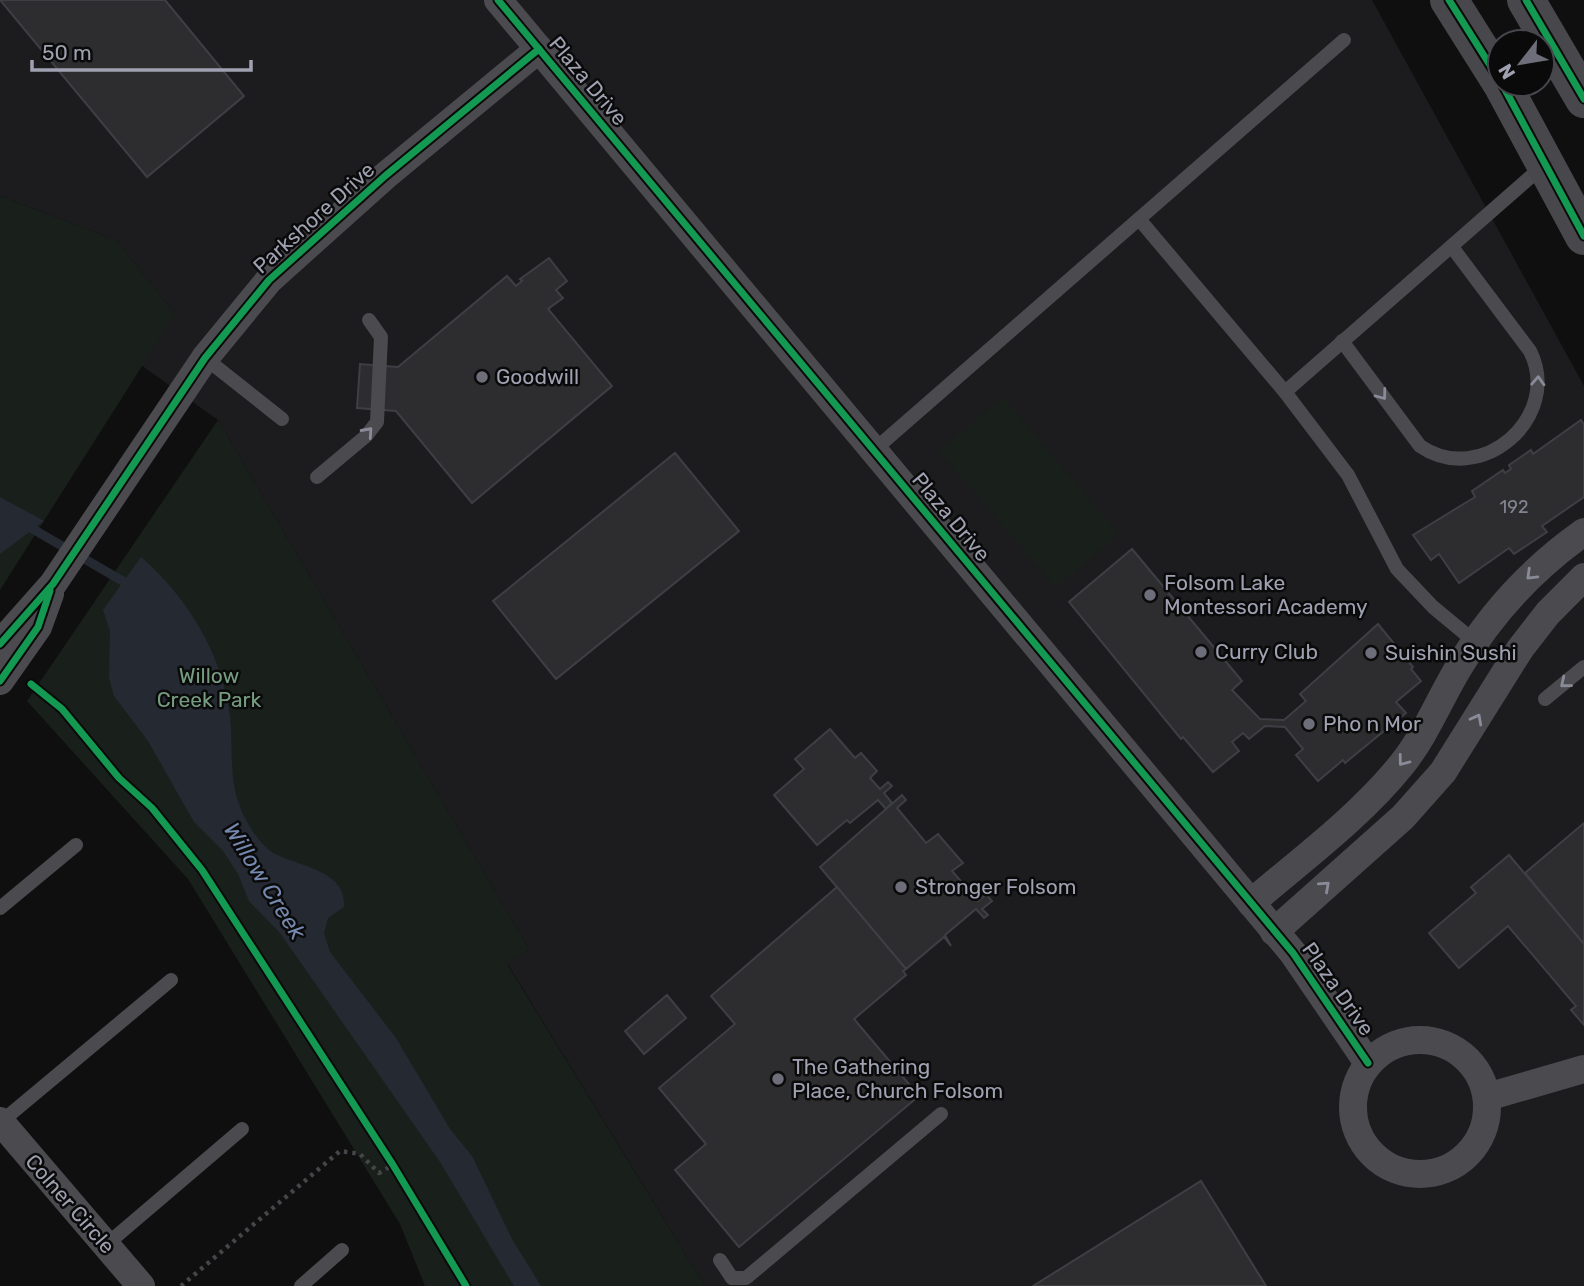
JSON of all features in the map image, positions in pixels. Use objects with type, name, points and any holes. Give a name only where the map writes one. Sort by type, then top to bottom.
[{"type":"main road","points":[[1449,0],[1486,58]]},
{"type":"main road","points":[[1526,0],[1584,99]]},
{"type":"main road","points":[[1510,98],[1584,236]]},
{"type":"street","name":"Plaza Drive","points":[[498,0],[1293,953],[1368,1063]]},
{"type":"street","name":"Parkshore Drive","points":[[0,644],[53,584],[205,358],[269,280],[309,243],[539,49]]},
{"type":"street","points":[[1251,903],[1368,803],[1404,762],[1474,641],[1508,597],[1553,554],[1584,532]]},
{"type":"street","points":[[1274,932],[1403,817],[1435,781],[1473,727],[1520,649],[1548,613],[1584,578]]},
{"type":"street","name":"Parkshore Drive","points":[[0,681],[38,627],[53,584]]},
{"type":"street","name":"Plaza Drive","points":[[1428,1039],[1449,1046],[1468,1058],[1480,1076],[1487,1097],[1487,1120],[1479,1141],[1465,1158],[1446,1170],[1429,1174],[1402,1172],[1381,1163],[1366,1147],[1355,1127],[1352,1104],[1357,1082],[1368,1063],[1385,1049],[1406,1041],[1428,1039]]},
{"type":"street","points":[[1487,1097],[1584,1069]]},
{"type":"street","name":"Colner Circle","points":[[0,1121],[141,1286]]},
{"type":"lane","points":[[873,451],[1344,40]]},
{"type":"lane","points":[[1285,392],[1547,163]]},
{"type":"lane","points":[[1139,219],[1285,392],[1348,475],[1397,569],[1433,607],[1474,641]]},
{"type":"lane","points":[[1342,341],[1420,446],[1430,453],[1474,457],[1506,443],[1529,418],[1540,380],[1538,367],[1530,351],[1452,247]]},
{"type":"lane","points":[[317,477],[366,436],[377,422],[381,337],[369,320]]},
{"type":"lane","points":[[205,358],[282,419]]},
{"type":"lane","points":[[1545,699],[1584,667]]},
{"type":"lane","points":[[0,908],[76,845]]},
{"type":"lane","points":[[0,1121],[172,979]]},
{"type":"lane","points":[[720,1260],[732,1278],[746,1278],[941,1114]]},
{"type":"lane","points":[[106,1245],[242,1129]]},
{"type":"lane","points":[[301,1286],[342,1250]]},
{"type":"path","points":[[181,1286],[340,1151],[360,1154],[379,1173],[393,1165]]},
{"type":"path","points":[[386,1154],[399,1175]]},
{"type":"shaded area","points":[[0,0],[1372,0],[1584,386],[1584,1286],[705,1286],[507,963],[529,949],[218,420],[141,365],[175,314],[116,240],[0,196]]},
{"type":"green space","points":[[0,196],[116,240],[175,314],[0,590]]},
{"type":"green space","points":[[1003,397],[1119,534],[1056,588],[939,451]]},
{"type":"green space","name":"Willow Creek Park","points":[[218,420],[529,949],[507,964],[705,1286],[425,1286],[400,1224],[188,879],[27,701]]},
{"type":"water","points":[[0,497],[44,521],[0,554]]},
{"type":"water","points":[[141,557],[174,590],[211,649],[226,693],[235,791],[246,821],[269,850],[328,876],[337,884],[343,894],[344,907],[328,918],[324,933],[330,952],[396,1038],[450,1129],[472,1156],[512,1239],[541,1286],[514,1286],[440,1162],[280,933],[249,901],[238,874],[223,851],[194,822],[148,741],[114,696],[109,678],[110,631],[103,610]]},
{"type":"building","points":[[0,0],[165,0],[244,96],[147,177]]},
{"type":"building","name":"Goodwill","points":[[549,258],[567,281],[556,290],[563,298],[548,309],[612,386],[472,503],[396,411],[357,408],[360,364],[398,367],[507,276],[516,286],[522,281],[520,279]]},
{"type":"building","points":[[1581,420],[1584,425],[1584,497],[1542,526],[1547,532],[1514,554],[1509,548],[1459,583],[1439,554],[1431,560],[1413,535],[1475,497],[1472,491],[1503,470],[1505,473],[1511,469],[1509,465],[1531,450],[1533,454]]},
{"type":"building","points":[[675,453],[739,531],[556,679],[493,601]]},
{"type":"building","points":[[1132,549],[1242,681],[1232,690],[1260,719],[1284,720],[1306,701],[1300,694],[1378,624],[1421,681],[1396,702],[1406,713],[1345,763],[1343,760],[1318,781],[1296,755],[1303,749],[1285,727],[1265,726],[1249,739],[1243,733],[1232,742],[1239,751],[1213,772],[1183,737],[1181,739],[1069,602]]},
{"type":"building","points":[[830,729],[855,758],[861,753],[877,771],[870,778],[880,789],[888,782],[892,786],[884,793],[892,803],[886,809],[878,800],[850,823],[847,820],[817,845],[774,795],[804,769],[795,759]]},
{"type":"building","points":[[902,795],[906,800],[897,808],[926,843],[938,834],[963,863],[952,871],[978,901],[986,894],[992,901],[982,909],[988,915],[984,918],[976,909],[945,935],[951,946],[944,937],[906,969],[820,867]]},
{"type":"building","points":[[1584,823],[1584,944],[1525,873]]},
{"type":"building","points":[[1509,855],[1584,944],[1584,1025],[1571,1010],[1576,1006],[1508,926],[1459,968],[1429,933],[1476,893],[1471,887]]},
{"type":"building","points":[[837,887],[906,969],[903,971],[906,975],[854,1019],[919,1096],[739,1247],[675,1170],[706,1144],[659,1088],[735,1024],[711,996]]},
{"type":"building","points":[[667,995],[686,1018],[644,1054],[625,1031]]},
{"type":"building","points":[[1201,1181],[1266,1286],[1033,1286]]},
{"type":"waterway","name":"Willow Creek","points":[[24,524],[133,587]]},
{"type":"cycle path","points":[[498,0],[1293,953],[1368,1063]]},
{"type":"cycle path","points":[[1449,0],[1486,59]]},
{"type":"cycle path","points":[[1526,0],[1584,99]]},
{"type":"cycle path","points":[[0,644],[53,584],[205,358],[269,280],[385,176],[539,49]]},
{"type":"cycle path","points":[[1510,98],[1584,236]]},
{"type":"cycle path","points":[[0,681],[38,627],[50,591]]},
{"type":"cycle path","points":[[31,684],[62,709],[119,778],[152,808],[202,870],[393,1165],[466,1286]]},
{"type":"place","name":"Goodwill","points":[[482,377]]},
{"type":"place","name":"Folsom Lake Montessori Academy","points":[[1150,595]]},
{"type":"place","name":"Curry Club","points":[[1201,652]]},
{"type":"place","name":"Suishin Sushi","points":[[1371,653]]},
{"type":"place","name":"Pho n Mor","points":[[1309,724]]},
{"type":"place","name":"Stronger Folsom","points":[[901,887]]},
{"type":"place","name":"The Gathering Place, Church Folsom","points":[[778,1079]]}]
